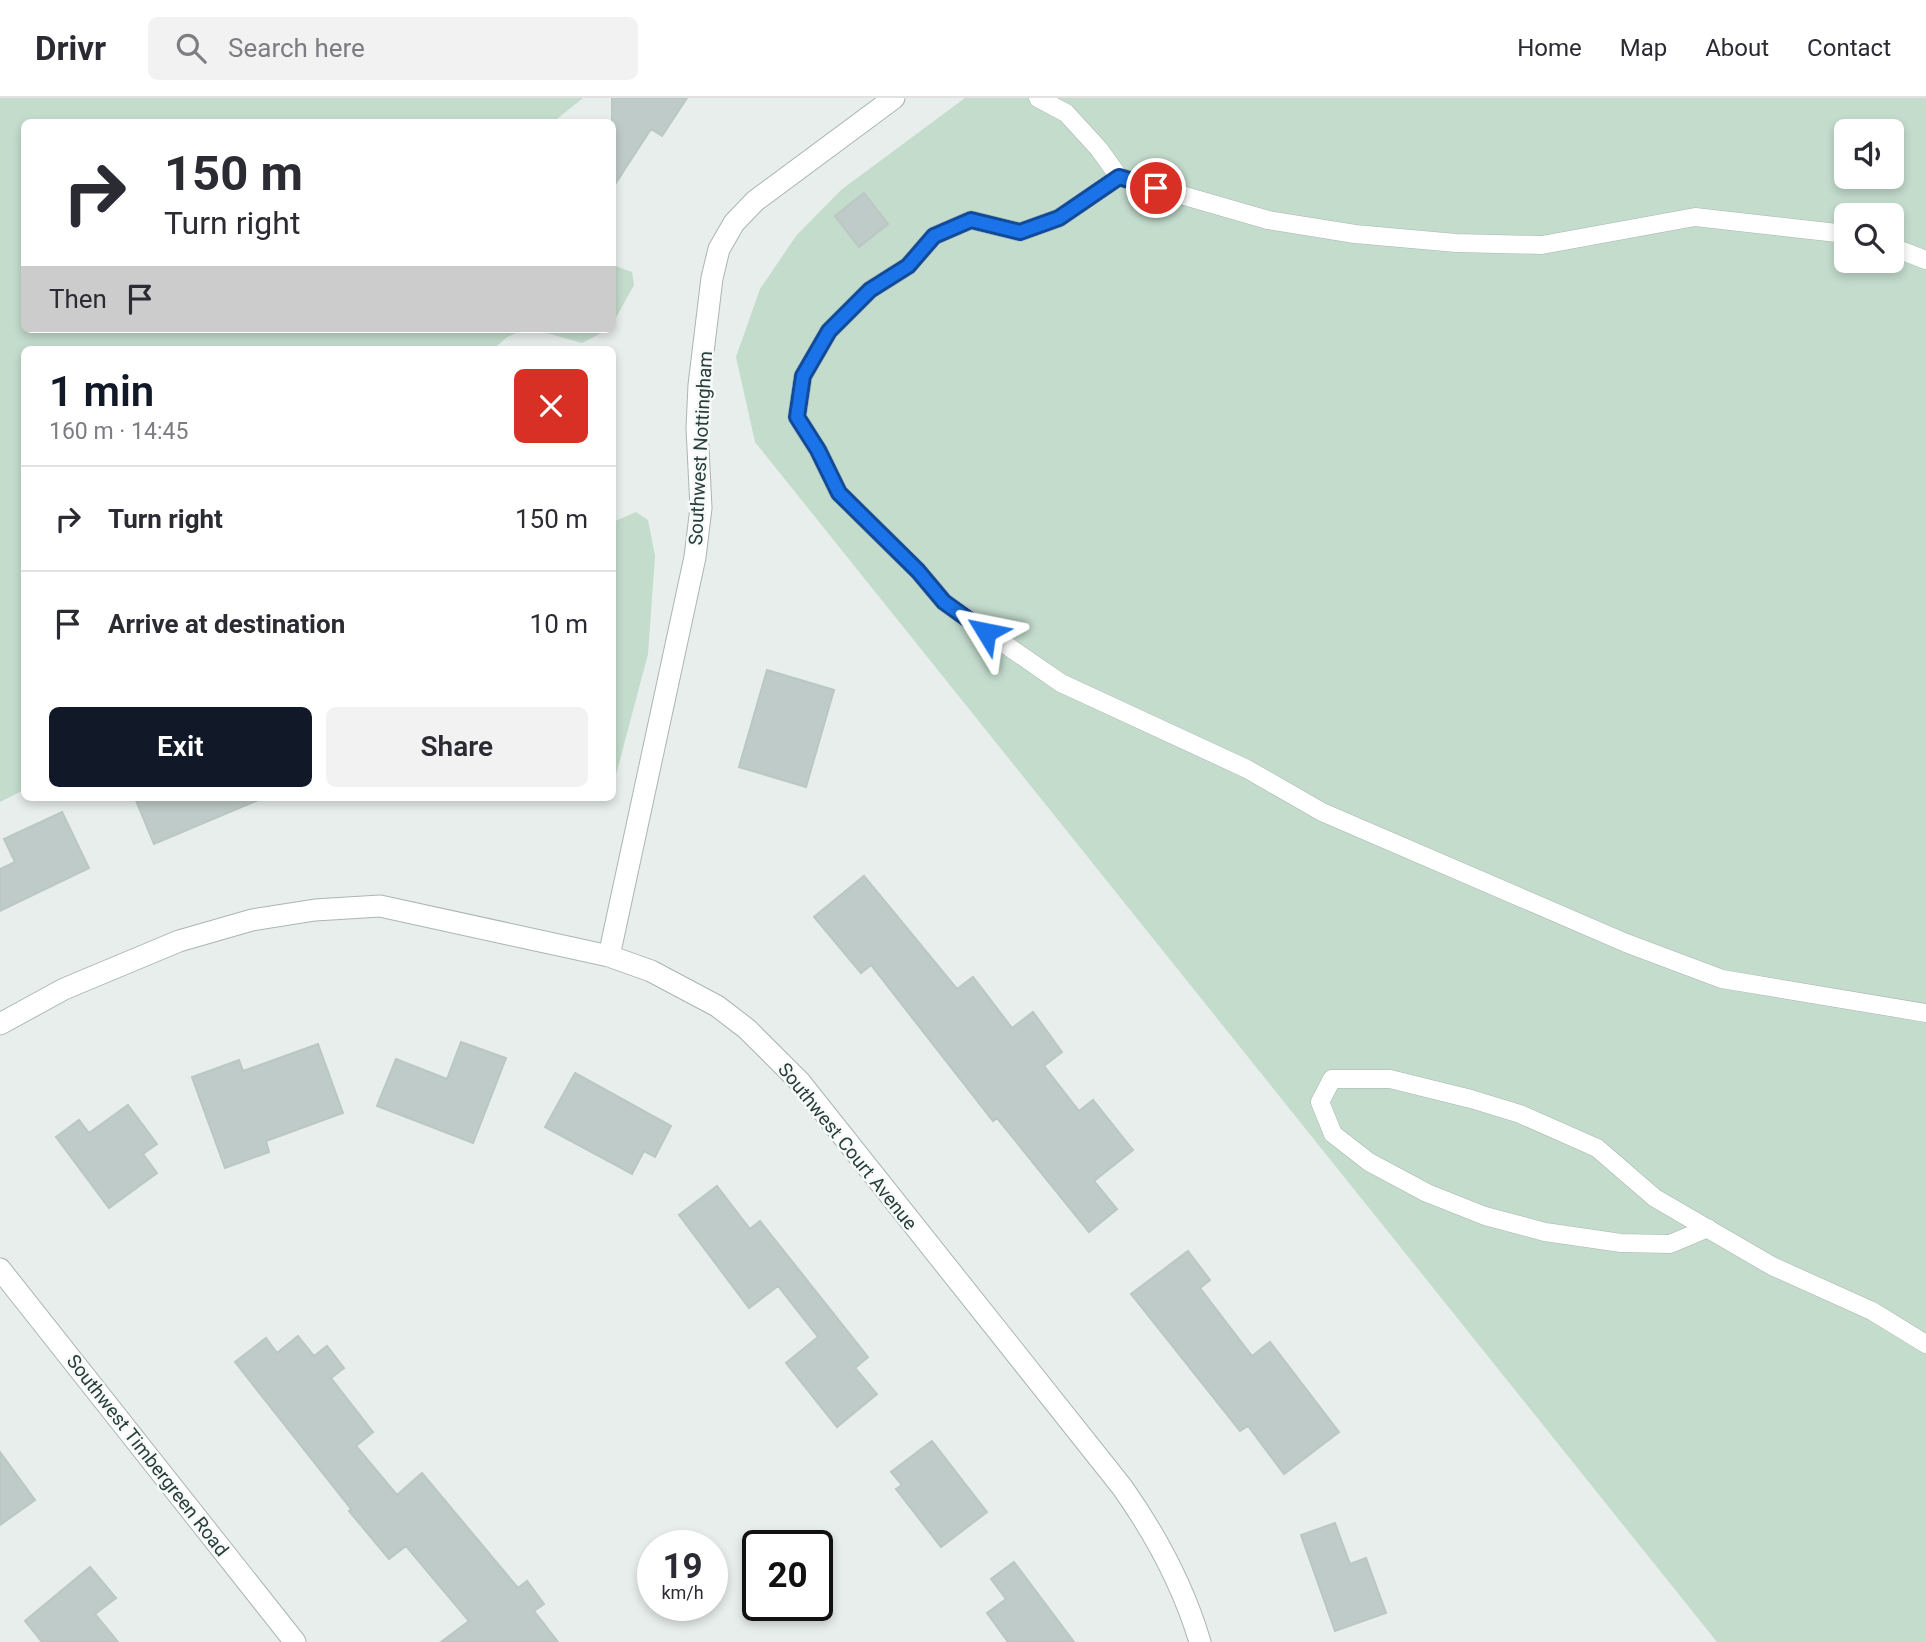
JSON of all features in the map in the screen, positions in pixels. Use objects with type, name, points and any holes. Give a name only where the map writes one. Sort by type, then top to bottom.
[{"type":"street","name":"Southwest Nottingham","points":[[609,956],[695,557],[701,508],[697,428],[699,386],[712,278],[719,250],[734,223],[755,201],[894,98]]},
{"type":"street","name":"Southwest Court Avenue","points":[[0,1024],[64,989],[179,941],[252,920],[315,910],[380,906],[609,956],[651,971],[717,1006],[747,1029],[800,1082],[1130,1498],[1153,1531],[1190,1606],[1200,1642]]},
{"type":"street","name":"Southwest Timbergreen Road","points":[[0,1269],[295,1642]]},
{"type":"lane","points":[[1038,98],[1066,113],[1099,149],[1119,177],[1268,220],[1354,234],[1456,243],[1542,245],[1695,217],[1834,233]]},
{"type":"lane","points":[[1119,177],[1059,218],[1020,232],[971,220],[934,236],[908,266],[870,290],[829,331],[803,376],[797,417],[818,450],[839,493],[918,571],[944,602],[1061,684],[1247,769],[1322,812],[1626,943],[1722,979],[1926,1013]]},
{"type":"lane","points":[[1904,252],[1926,260]]},
{"type":"lane","points":[[1708,1228],[1670,1244],[1622,1243],[1545,1232],[1485,1216],[1427,1194],[1370,1162],[1333,1134],[1320,1102],[1332,1079],[1390,1079],[1520,1114],[1597,1148],[1655,1198],[1708,1228],[1772,1266],[1872,1311],[1926,1343]]},
{"type":"green space","points":[[0,98],[583,98],[557,119],[21,119],[21,333],[515,333],[497,346],[21,346],[21,792],[0,802]]},
{"type":"green space","points":[[965,98],[1926,98],[1926,1642],[1717,1642],[755,442],[736,357],[760,289],[796,236],[841,190]]},
{"type":"green space","points":[[616,266],[632,272],[634,285],[616,318]]},
{"type":"green space","points":[[546,333],[601,333],[582,343]]},
{"type":"green space","points":[[636,512],[648,520],[655,556],[648,654],[616,775],[616,521]]},
{"type":"building","points":[[612,98],[687,98],[662,136],[651,129],[616,183],[616,119],[612,119]]},
{"type":"building","points":[[864,193],[888,224],[859,247],[835,216]]},
{"type":"building","points":[[767,670],[834,690],[806,787],[739,767]]},
{"type":"building","points":[[136,801],[256,801],[154,844]]},
{"type":"building","points":[[62,812],[89,868],[0,911],[0,869],[15,862],[4,839]]},
{"type":"building","points":[[864,876],[957,989],[973,977],[1012,1028],[1033,1012],[1062,1052],[1044,1066],[1079,1111],[1093,1100],[1133,1150],[1094,1181],[1117,1209],[1089,1232],[997,1118],[993,1121],[871,965],[861,973],[814,917]]},
{"type":"building","points":[[461,1042],[506,1058],[473,1143],[377,1106],[396,1059],[447,1079]]},
{"type":"building","points":[[318,1044],[343,1113],[266,1141],[269,1152],[225,1168],[192,1077],[239,1060],[243,1071]]},
{"type":"building","points":[[575,1073],[671,1126],[655,1157],[644,1151],[632,1174],[545,1127]]},
{"type":"building","points":[[128,1105],[157,1144],[143,1154],[157,1173],[109,1208],[56,1137],[79,1120],[89,1133]]},
{"type":"building","points":[[717,1186],[750,1229],[760,1221],[868,1357],[855,1368],[877,1394],[837,1427],[786,1363],[818,1337],[778,1286],[749,1308],[679,1215]]},
{"type":"building","points":[[1188,1251],[1210,1280],[1200,1288],[1252,1356],[1270,1342],[1339,1432],[1284,1474],[1248,1426],[1240,1431],[1131,1294]]},
{"type":"building","points":[[298,1336],[314,1356],[327,1346],[344,1368],[331,1378],[373,1432],[356,1446],[397,1495],[422,1473],[518,1588],[527,1581],[544,1604],[534,1611],[558,1642],[441,1642],[469,1621],[406,1546],[389,1559],[235,1362],[266,1338],[277,1353]]},
{"type":"building","points":[[932,1441],[987,1512],[941,1547],[896,1489],[902,1485],[891,1472]]},
{"type":"building","points":[[0,1452],[35,1500],[0,1525]]},
{"type":"building","points":[[1335,1523],[1350,1564],[1366,1558],[1386,1613],[1335,1631],[1301,1535]]},
{"type":"building","points":[[1014,1562],[1074,1642],[1008,1642],[987,1613],[1006,1599],[991,1579]]},
{"type":"building","points":[[90,1567],[116,1598],[95,1614],[118,1642],[42,1642],[25,1621]]},
{"type":"route","points":[[986,632],[944,602],[918,571],[839,493],[818,450],[797,417],[803,376],[829,331],[870,290],[908,266],[934,236],[971,220],[1020,232],[1059,218],[1119,177],[1156,188]]}]
